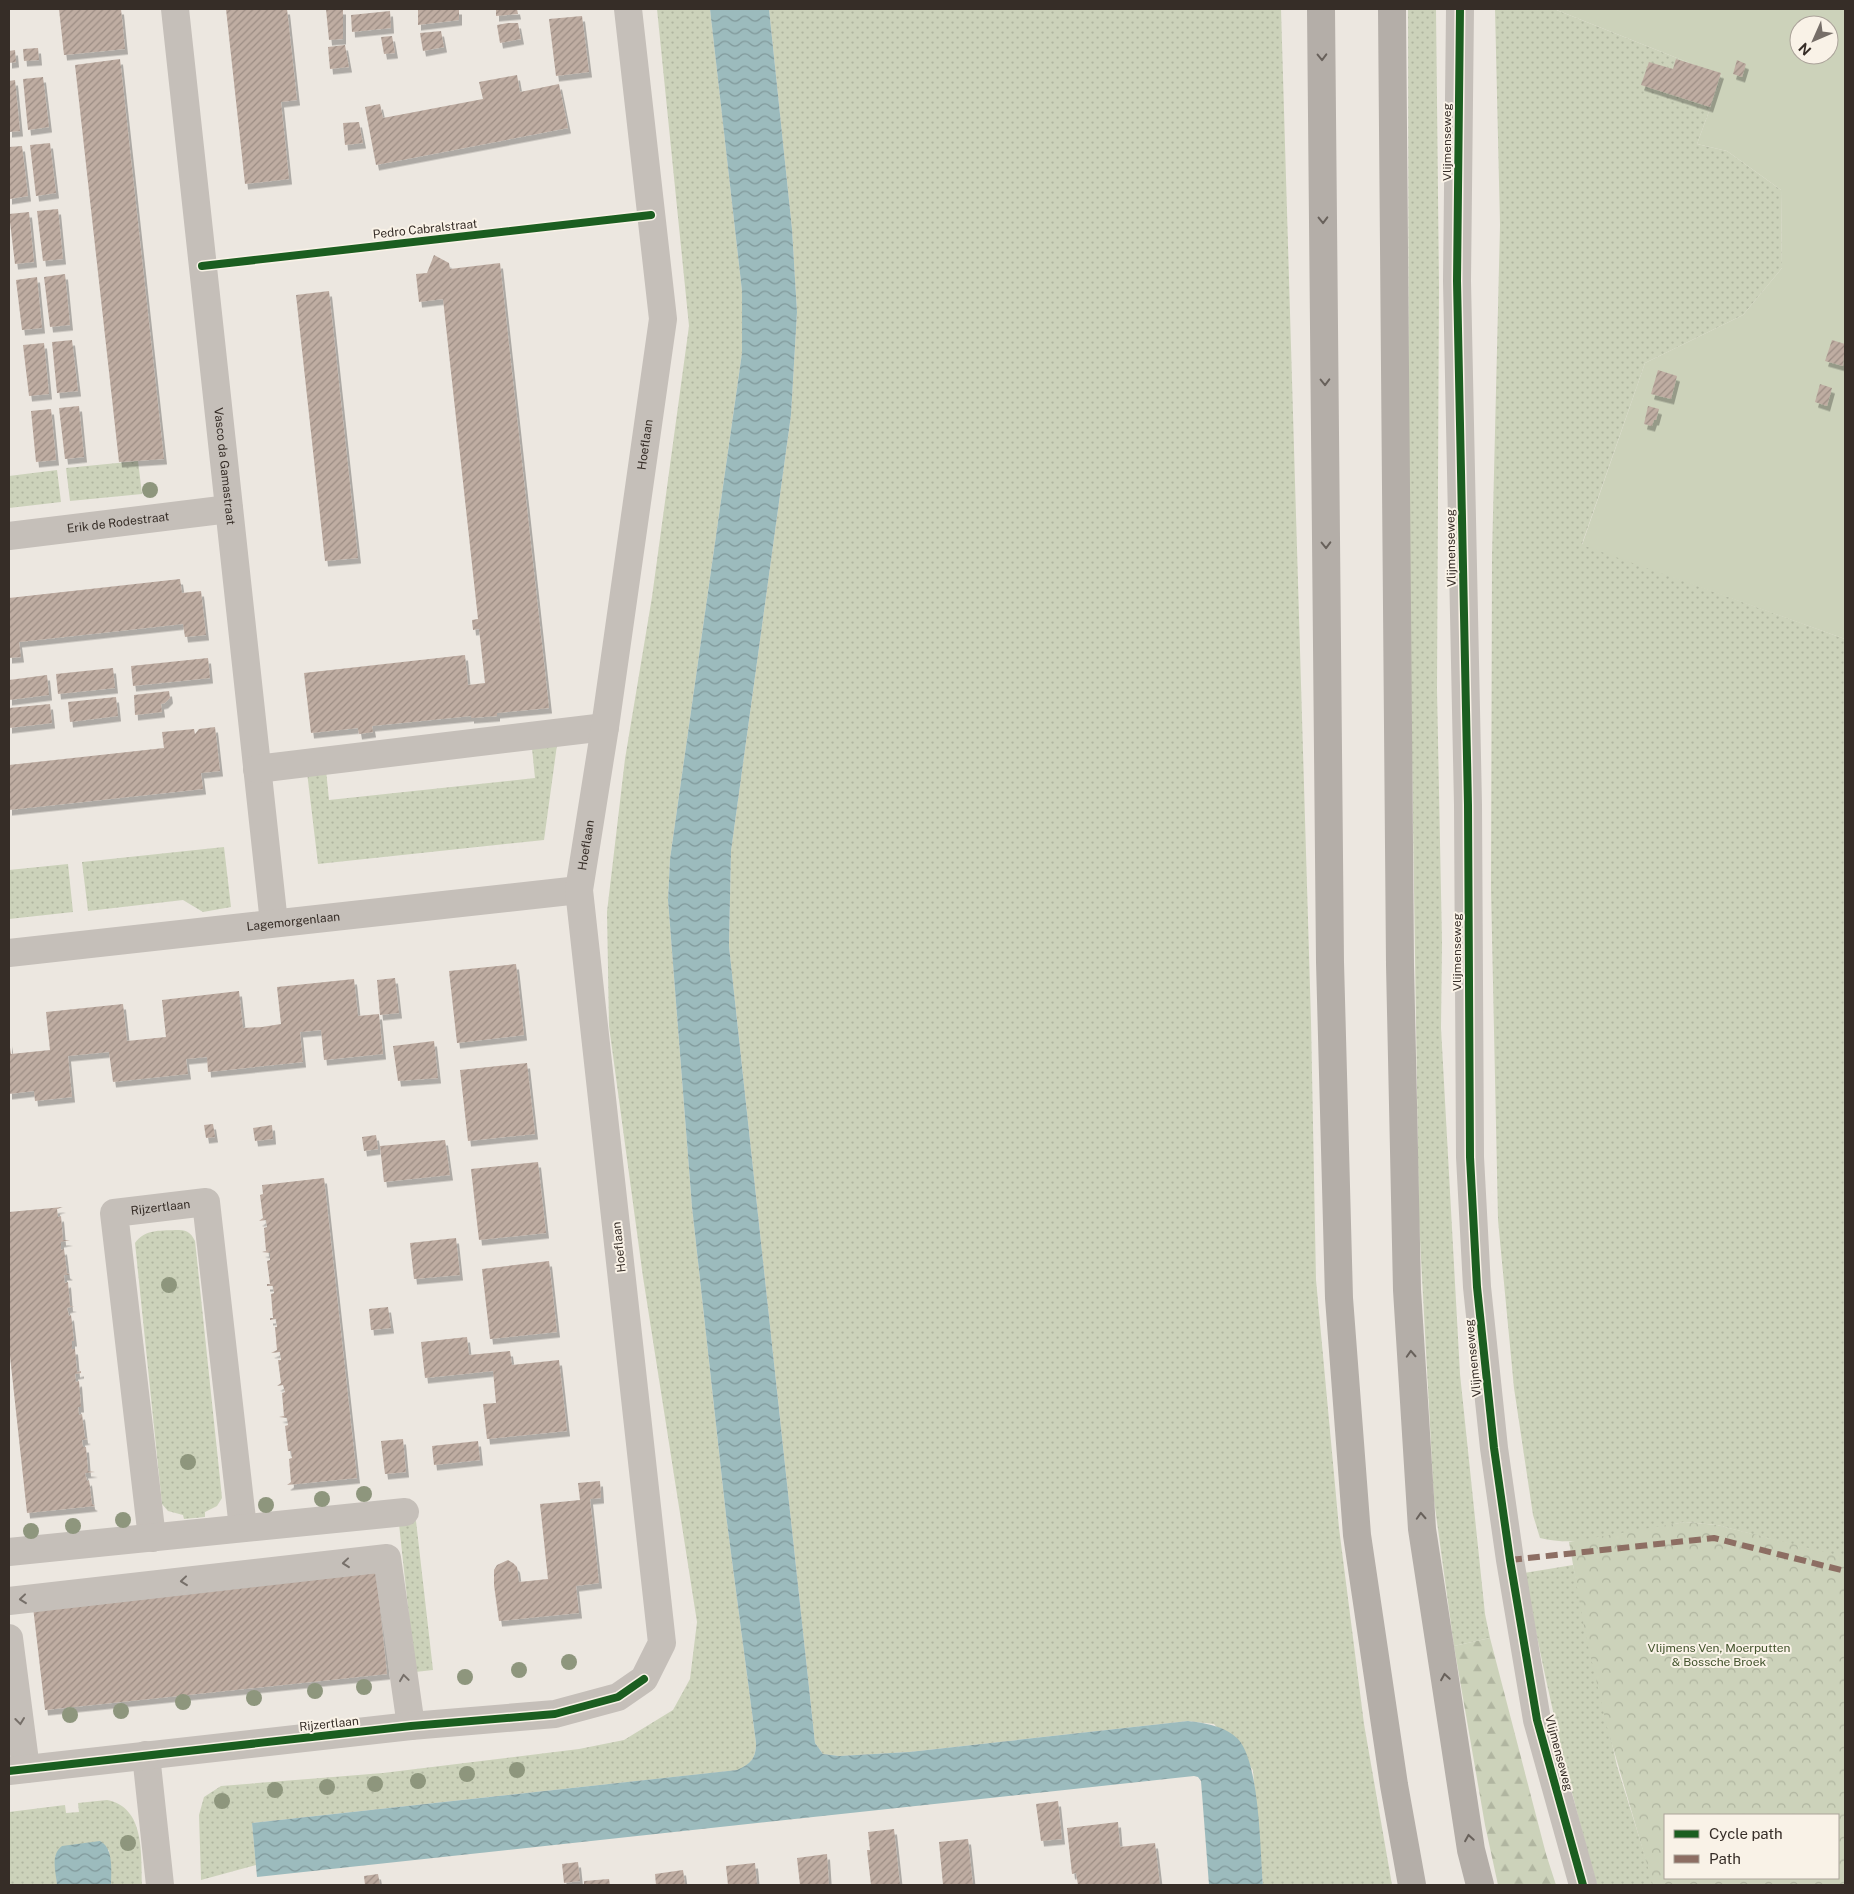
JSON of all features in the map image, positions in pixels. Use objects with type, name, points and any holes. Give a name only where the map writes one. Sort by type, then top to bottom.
[{"type":"main road","points":[[1321,9],[1330,962],[1339,1298],[1357,1535],[1394,1785],[1412,1885]]},
{"type":"main road","points":[[1392,9],[1400,964],[1407,1290],[1422,1529],[1471,1850],[1480,1885]]},
{"type":"street","name":"Vasco da Gamastraat","points":[[175,9],[274,923]]},
{"type":"street","name":"Hoeflaan","points":[[628,9],[662,319],[605,727],[579,890],[662,1643],[644,1679]]},
{"type":"street","name":"Vlijmenseweg","points":[[1460,9],[1458,281],[1468,795],[1470,1157],[1477,1287],[1497,1466],[1538,1720],[1583,1885]]},
{"type":"street","name":"Erik de Rodestraat","points":[[9,536],[229,509]]},
{"type":"street","points":[[257,769],[605,727]]},
{"type":"street","name":"Lagemorgenlaan","points":[[9,953],[579,890]]},
{"type":"street","name":"Rijzertlaan","points":[[152,1538],[114,1213],[206,1202],[243,1528]]},
{"type":"street","points":[[9,1552],[404,1512]]},
{"type":"street","points":[[9,1601],[387,1558],[411,1726]]},
{"type":"street","points":[[9,1638],[17,1770]]},
{"type":"street","name":"Rijzertlaan","points":[[17,1770],[411,1726],[555,1714],[618,1697],[644,1679]]},
{"type":"street","points":[[146,1755],[160,1885]]},
{"type":"green space","points":[[657,9],[710,9],[742,291],[742,353],[670,859],[668,900],[692,1207],[726,1515],[756,1743],[755,1753],[749,1763],[738,1770],[252,1823],[256,1865],[201,1880],[199,1815],[204,1797],[221,1786],[383,1773],[579,1749],[624,1740],[673,1710],[690,1679],[697,1622],[643,1277],[609,1026],[607,912],[625,759],[652,597],[689,326]]},
{"type":"green space","points":[[769,9],[1281,9],[1311,1021],[1316,1280],[1339,1528],[1364,1724],[1392,1885],[1263,1885],[1253,1770],[1214,1724],[1188,1721],[909,1752],[839,1756],[823,1754],[815,1743],[729,946],[731,851],[791,415],[797,312],[792,229]]},
{"type":"green space","points":[[1408,9],[1436,9],[1439,287],[1437,690],[1442,943],[1441,1028],[1460,1374],[1485,1614],[1490,1638],[1454,1646],[1434,1500],[1419,1221],[1409,556]]},
{"type":"green space","points":[[1495,9],[1554,9],[1722,76],[1697,144],[1727,151],[1781,190],[1782,268],[1743,315],[1645,363],[1582,544],[1845,639],[1845,1558],[1717,1525],[1685,1522],[1593,1540],[1557,1541],[1540,1538],[1533,1515],[1514,1388],[1498,1220],[1491,889],[1492,556],[1500,225]]},
{"type":"green space","points":[[1554,9],[1845,9],[1845,639],[1582,545],[1645,363],[1743,315],[1782,268],[1781,190],[1727,151],[1697,144],[1722,76]]},
{"type":"green space","points":[[138,461],[142,494],[70,501],[66,468]]},
{"type":"green space","points":[[57,470],[61,502],[9,508],[9,476]]},
{"type":"green space","points":[[557,745],[544,840],[318,864],[307,772],[326,770],[329,800],[535,778],[532,748]]},
{"type":"green space","points":[[224,847],[231,907],[203,912],[183,900],[88,911],[82,862]]},
{"type":"green space","points":[[68,864],[73,912],[9,919],[9,870]]},
{"type":"green space","points":[[175,1230],[187,1232],[195,1241],[222,1498],[217,1506],[205,1512],[205,1517],[184,1519],[183,1515],[168,1511],[162,1504],[135,1243],[139,1238],[148,1233]]},
{"type":"green space","points":[[416,1521],[433,1670],[415,1672],[399,1524]]},
{"type":"green space","name":"Vlijmens Ven, Moerputten & Bossche Broek","points":[[1685,1522],[1717,1525],[1845,1557],[1845,1885],[1653,1885],[1607,1727],[1585,1632],[1569,1542]]},
{"type":"green space","points":[[1573,1565],[1617,1766],[1654,1885],[1597,1885],[1566,1769],[1524,1573]]},
{"type":"green space","points":[[1490,1638],[1546,1854],[1556,1885],[1498,1885],[1485,1825],[1454,1646]]},
{"type":"green space","points":[[107,1800],[119,1804],[135,1822],[141,1846],[142,1885],[111,1885],[109,1850],[55,1856],[57,1885],[9,1885],[9,1812],[65,1805],[66,1813],[79,1812],[78,1803]]},
{"type":"water","points":[[710,9],[769,9],[792,229],[797,312],[791,415],[731,851],[729,946],[815,1743],[823,1754],[839,1756],[909,1752],[1188,1721],[1214,1726],[1227,1731],[1238,1739],[1251,1767],[1258,1808],[1263,1885],[1209,1885],[1201,1781],[1198,1777],[1194,1776],[257,1877],[252,1823],[737,1770],[749,1763],[755,1753],[756,1743],[726,1515],[692,1207],[668,900],[670,859],[742,353],[742,291]]},
{"type":"water","points":[[100,1841],[110,1854],[111,1885],[57,1885],[55,1859],[58,1850],[62,1846]]},
{"type":"building","points":[[59,9],[121,9],[125,49],[64,55]]},
{"type":"building","points":[[226,9],[287,9],[297,100],[281,102],[289,179],[245,184]]},
{"type":"building","points":[[326,9],[343,9],[343,39],[329,40]]},
{"type":"building","points":[[418,9],[459,9],[459,20],[418,25]]},
{"type":"building","points":[[496,9],[517,9],[518,14],[496,16]]},
{"type":"building","points":[[390,11],[391,28],[352,32],[351,15]]},
{"type":"building","points":[[582,16],[589,72],[556,76],[549,19]]},
{"type":"building","points":[[518,23],[521,39],[500,43],[497,25]]},
{"type":"building","points":[[441,31],[444,47],[423,51],[420,33]]},
{"type":"building","points":[[392,36],[395,53],[384,54],[381,37]]},
{"type":"building","points":[[345,45],[349,67],[330,69],[328,47]]},
{"type":"building","points":[[38,48],[39,60],[24,61],[23,49]]},
{"type":"building","points":[[15,50],[16,62],[9,63],[9,51]]},
{"type":"building","points":[[120,59],[164,459],[119,462],[75,65]]},
{"type":"building","points":[[1676,59],[1721,73],[1710,107],[1641,85],[1649,62],[1673,69]]},
{"type":"building","points":[[1737,60],[1746,64],[1742,77],[1733,74]]},
{"type":"building","points":[[517,75],[520,92],[559,84],[568,128],[376,165],[365,107],[380,104],[383,118],[483,99],[479,82]]},
{"type":"building","points":[[43,77],[49,127],[28,130],[23,79]]},
{"type":"building","points":[[15,80],[20,131],[9,132],[9,81]]},
{"type":"building","points":[[359,122],[363,143],[345,145],[343,123]]},
{"type":"building","points":[[50,143],[56,193],[36,196],[30,145]]},
{"type":"building","points":[[22,146],[28,196],[9,199],[9,147]]},
{"type":"building","points":[[58,209],[63,259],[43,261],[37,211]]},
{"type":"building","points":[[29,212],[34,262],[15,264],[9,214]]},
{"type":"building","points":[[434,255],[449,263],[450,269],[500,263],[549,708],[497,713],[497,716],[471,718],[471,716],[372,726],[373,732],[359,734],[358,728],[311,733],[304,673],[465,655],[468,685],[485,683],[479,629],[473,630],[472,620],[478,619],[443,299],[419,302],[416,274],[427,273]]},
{"type":"building","points":[[65,274],[70,325],[50,327],[44,277]]},
{"type":"building","points":[[37,277],[42,328],[22,330],[16,280]]},
{"type":"building","points":[[329,291],[358,558],[325,561],[296,295]]},
{"type":"building","points":[[72,340],[78,391],[57,393],[52,342]]},
{"type":"building","points":[[1832,340],[1845,344],[1843,366],[1825,361]]},
{"type":"building","points":[[44,343],[49,394],[29,396],[23,345]]},
{"type":"building","points":[[1658,370],[1677,376],[1671,399],[1651,394]]},
{"type":"building","points":[[1820,384],[1832,388],[1827,406],[1815,402]]},
{"type":"building","points":[[79,406],[84,457],[65,459],[59,408]]},
{"type":"building","points":[[1648,406],[1659,409],[1652,426],[1644,424]]},
{"type":"building","points":[[51,409],[56,460],[36,462],[31,411]]},
{"type":"building","points":[[180,579],[182,593],[201,591],[206,635],[185,637],[183,624],[19,642],[21,657],[9,658],[9,598]]},
{"type":"building","points":[[208,658],[210,678],[133,686],[131,666]]},
{"type":"building","points":[[113,668],[115,688],[58,694],[56,674]]},
{"type":"building","points":[[47,675],[49,695],[9,700],[9,680]]},
{"type":"building","points":[[169,691],[170,698],[161,704],[162,712],[135,715],[134,695]]},
{"type":"building","points":[[116,697],[118,716],[70,722],[68,702]]},
{"type":"building","points":[[50,704],[52,723],[9,728],[9,708]]},
{"type":"building","points":[[215,727],[220,771],[201,773],[203,789],[9,810],[9,765],[164,748],[162,732],[194,729],[195,734],[199,729]]},
{"type":"building","points":[[516,964],[524,1035],[457,1043],[449,971]]},
{"type":"building","points":[[395,978],[399,1013],[380,1015],[377,980]]},
{"type":"building","points":[[354,979],[358,1016],[379,1014],[383,1054],[324,1060],[321,1030],[300,1032],[303,1062],[208,1072],[207,1057],[186,1059],[188,1074],[113,1082],[109,1052],[68,1056],[72,1097],[35,1101],[34,1091],[9,1094],[9,1041],[11,1054],[50,1050],[46,1012],[123,1004],[127,1041],[166,1037],[162,1000],[239,991],[243,1028],[262,1027],[281,1024],[277,987]]},
{"type":"building","points":[[434,1041],[438,1078],[398,1081],[393,1046]]},
{"type":"building","points":[[527,1063],[535,1134],[468,1141],[460,1070]]},
{"type":"building","points":[[213,1124],[215,1137],[206,1138],[204,1125]]},
{"type":"building","points":[[272,1125],[273,1139],[255,1141],[253,1128]]},
{"type":"building","points":[[376,1135],[378,1149],[364,1151],[362,1137]]},
{"type":"building","points":[[445,1140],[450,1175],[384,1182],[380,1146]]},
{"type":"building","points":[[538,1162],[546,1233],[479,1240],[471,1169]]},
{"type":"building","points":[[324,1178],[357,1478],[287,1485],[291,1482],[289,1459],[292,1458],[291,1451],[288,1451],[285,1426],[288,1425],[287,1418],[279,1417],[284,1416],[282,1393],[285,1392],[283,1385],[277,1386],[281,1383],[278,1360],[281,1360],[280,1352],[271,1353],[277,1350],[275,1327],[277,1327],[276,1319],[270,1320],[270,1318],[273,1318],[271,1294],[274,1293],[273,1286],[267,1286],[267,1284],[270,1284],[267,1261],[270,1260],[270,1253],[262,1252],[266,1251],[264,1228],[267,1227],[266,1220],[259,1221],[263,1218],[260,1195],[263,1194],[262,1185]]},
{"type":"building","points":[[63,1207],[57,1209],[58,1217],[61,1216],[63,1240],[70,1240],[61,1242],[61,1250],[64,1249],[67,1273],[70,1275],[64,1275],[65,1283],[68,1282],[70,1306],[74,1306],[67,1308],[69,1316],[71,1315],[74,1341],[72,1341],[72,1349],[75,1349],[77,1372],[81,1371],[81,1373],[75,1374],[76,1382],[79,1381],[81,1407],[78,1407],[79,1415],[82,1414],[85,1438],[88,1439],[82,1440],[83,1447],[86,1447],[88,1471],[95,1472],[85,1473],[87,1481],[89,1480],[92,1504],[95,1506],[27,1513],[9,1347],[9,1212]]},
{"type":"building","points":[[456,1238],[460,1275],[414,1279],[410,1243]]},
{"type":"building","points":[[549,1261],[557,1332],[490,1339],[482,1269]]},
{"type":"building","points":[[388,1307],[391,1328],[371,1330],[369,1309]]},
{"type":"building","points":[[467,1337],[469,1355],[510,1351],[512,1365],[559,1360],[567,1431],[487,1439],[483,1404],[496,1403],[493,1371],[425,1378],[421,1342]]},
{"type":"building","points":[[403,1439],[406,1472],[385,1474],[381,1441]]},
{"type":"building","points":[[478,1441],[480,1460],[434,1465],[432,1446]]},
{"type":"building","points":[[600,1481],[601,1498],[590,1499],[599,1583],[576,1586],[579,1613],[499,1621],[494,1585],[494,1570],[497,1565],[508,1560],[513,1563],[517,1567],[519,1582],[548,1579],[540,1504],[580,1500],[578,1483]]},
{"type":"building","points":[[376,1571],[387,1674],[45,1710],[33,1607]]},
{"type":"building","points":[[1058,1801],[1062,1839],[1041,1841],[1036,1804]]},
{"type":"building","points":[[1118,1822],[1120,1847],[1155,1843],[1160,1885],[1078,1885],[1076,1873],[1072,1874],[1067,1828]]},
{"type":"building","points":[[894,1829],[900,1885],[871,1885],[867,1850],[870,1850],[868,1832]]},
{"type":"building","points":[[968,1839],[973,1885],[943,1885],[939,1842]]},
{"type":"building","points":[[827,1854],[829,1885],[800,1885],[797,1858]]},
{"type":"building","points":[[578,1862],[580,1881],[564,1883],[562,1864]]},
{"type":"building","points":[[755,1863],[757,1885],[728,1885],[726,1866]]},
{"type":"building","points":[[683,1870],[685,1885],[656,1885],[655,1874]]},
{"type":"building","points":[[378,1874],[380,1885],[365,1885],[364,1876]]},
{"type":"building","points":[[609,1879],[610,1885],[584,1885],[584,1881]]},
{"type":"marked path","points":[[1510,1560],[1714,1538],[1845,1571]]},
{"type":"cycle path","points":[[1460,9],[1457,281],[1468,805],[1470,1157],[1477,1287],[1494,1448],[1510,1560],[1537,1720],[1583,1885]]},
{"type":"cycle path","name":"Pedro Cabralstraat","points":[[202,266],[651,215]]},
{"type":"cycle path","points":[[9,1771],[411,1726],[555,1714],[618,1697],[644,1679]]}]
